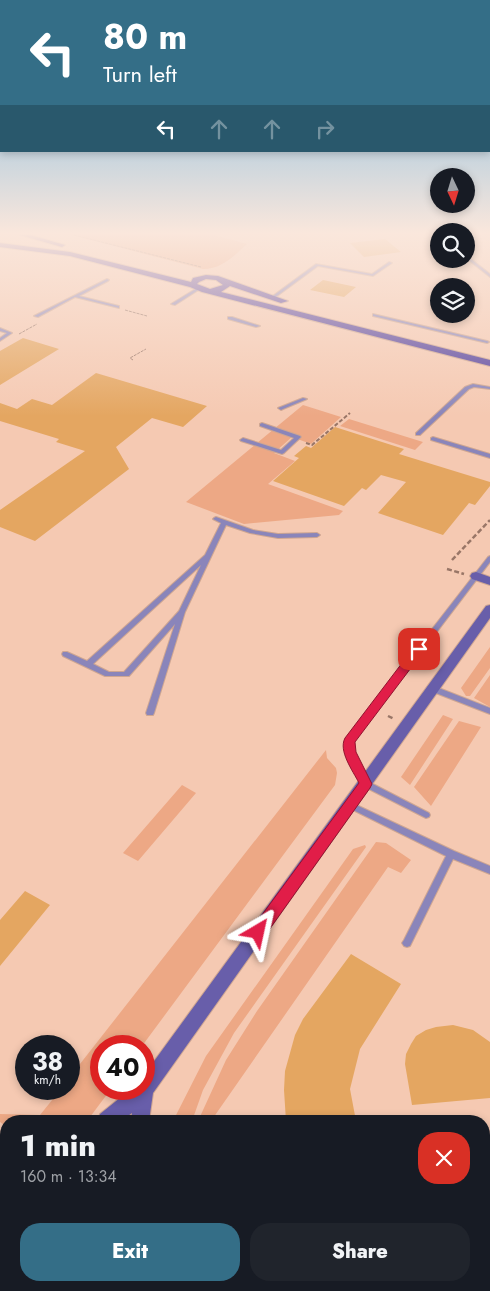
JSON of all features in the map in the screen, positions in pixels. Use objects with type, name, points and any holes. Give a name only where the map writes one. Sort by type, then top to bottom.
[{"type":"main road","points":[[225,295],[490,363]]},
{"type":"main road","points":[[264,295],[490,355]]},
{"type":"street","points":[[476,576],[490,581]]},
{"type":"street","points":[[155,1075],[366,784],[431,688],[490,609]]},
{"type":"street","points":[[114,1115],[132,1100]]},
{"type":"street","points":[[141,1115],[143,1100]]},
{"type":"lane","points":[[176,304],[191,295]]},
{"type":"lane","points":[[272,298],[276,295]]},
{"type":"lane","points":[[36,316],[75,296],[117,307]]},
{"type":"lane","points":[[375,315],[487,342]]},
{"type":"lane","points":[[230,318],[258,326]]},
{"type":"lane","points":[[0,329],[10,333],[0,340]]},
{"type":"lane","points":[[418,434],[467,388],[472,385],[490,388]]},
{"type":"lane","points":[[281,408],[305,399]]},
{"type":"lane","points":[[243,440],[282,452],[298,437],[262,425]]},
{"type":"lane","points":[[433,439],[490,456]]},
{"type":"lane","points":[[216,519],[252,532],[278,536],[317,535]]},
{"type":"lane","points":[[150,713],[182,612],[224,522]]},
{"type":"lane","points":[[87,665],[210,554]]},
{"type":"lane","points":[[426,815],[366,784],[348,746],[351,736],[490,558]]},
{"type":"lane","points":[[65,654],[108,674],[126,674],[182,612]]},
{"type":"lane","points":[[431,688],[490,711]]},
{"type":"lane","points":[[350,805],[451,854],[490,870]]},
{"type":"lane","points":[[407,943],[451,854]]},
{"type":"path","points":[[117,307],[147,316]]},
{"type":"path","points":[[16,336],[39,323]]},
{"type":"path","points":[[133,360],[130,358],[146,349]]},
{"type":"path","points":[[294,440],[312,445],[350,413]]},
{"type":"path","points":[[452,560],[490,520]]},
{"type":"path","points":[[446,569],[476,576]]},
{"type":"shaded area","points":[[303,405],[341,417],[311,444],[292,437],[274,453],[295,461],[268,484],[343,511],[339,515],[244,524],[186,502]]},
{"type":"shaded area","points":[[349,419],[423,442],[415,450],[340,426]]},
{"type":"shaded area","points":[[490,647],[490,668],[470,696],[466,696],[461,688]]},
{"type":"shaded area","points":[[490,675],[490,707],[474,698]]},
{"type":"shaded area","points":[[443,715],[453,719],[410,785],[401,777]]},
{"type":"shaded area","points":[[459,721],[481,727],[431,806],[414,787]]},
{"type":"shaded area","points":[[326,750],[327,758],[336,768],[335,785],[150,1035],[103,1035]]},
{"type":"shaded area","points":[[182,785],[196,793],[138,861],[123,853]]},
{"type":"shaded area","points":[[376,842],[386,843],[411,860],[401,873],[388,867],[215,1115],[201,1115],[226,1060],[257,1011]]},
{"type":"shaded area","points":[[365,845],[366,847],[234,1033],[203,1090],[194,1115],[176,1115],[206,1056],[353,849]]},
{"type":"shaded area","points":[[90,1051],[90,1100],[103,1100],[92,1115],[40,1115],[52,1100],[80,1100],[80,1064]]},
{"type":"shaded area","points":[[0,1114],[40,1115],[0,1115]]},
{"type":"building","points":[[23,338],[59,349],[0,385],[0,351]]},
{"type":"building","points":[[96,373],[207,406],[183,427],[152,418],[116,447],[129,469],[35,541],[0,527],[0,510],[85,451],[56,442],[59,439],[0,421],[0,403],[17,409],[32,399],[52,405]]},
{"type":"building","points":[[335,427],[404,449],[399,454],[490,482],[490,486],[475,505],[469,503],[443,535],[378,513],[406,482],[381,475],[366,490],[362,488],[344,506],[273,481],[299,458],[294,456],[306,446],[311,448]]},
{"type":"building","points":[[25,891],[50,905],[0,966],[0,920]]},
{"type":"building","points":[[351,954],[401,984],[360,1049],[350,1089],[355,1115],[286,1115],[285,1071],[295,1035],[303,1019]]},
{"type":"building","points":[[453,1025],[473,1030],[490,1042],[490,1098],[412,1105],[405,1064],[406,1054],[411,1044],[416,1036],[426,1030]]},
{"type":"route","points":[[258,932],[366,784],[350,752],[349,741],[419,649]]}]
